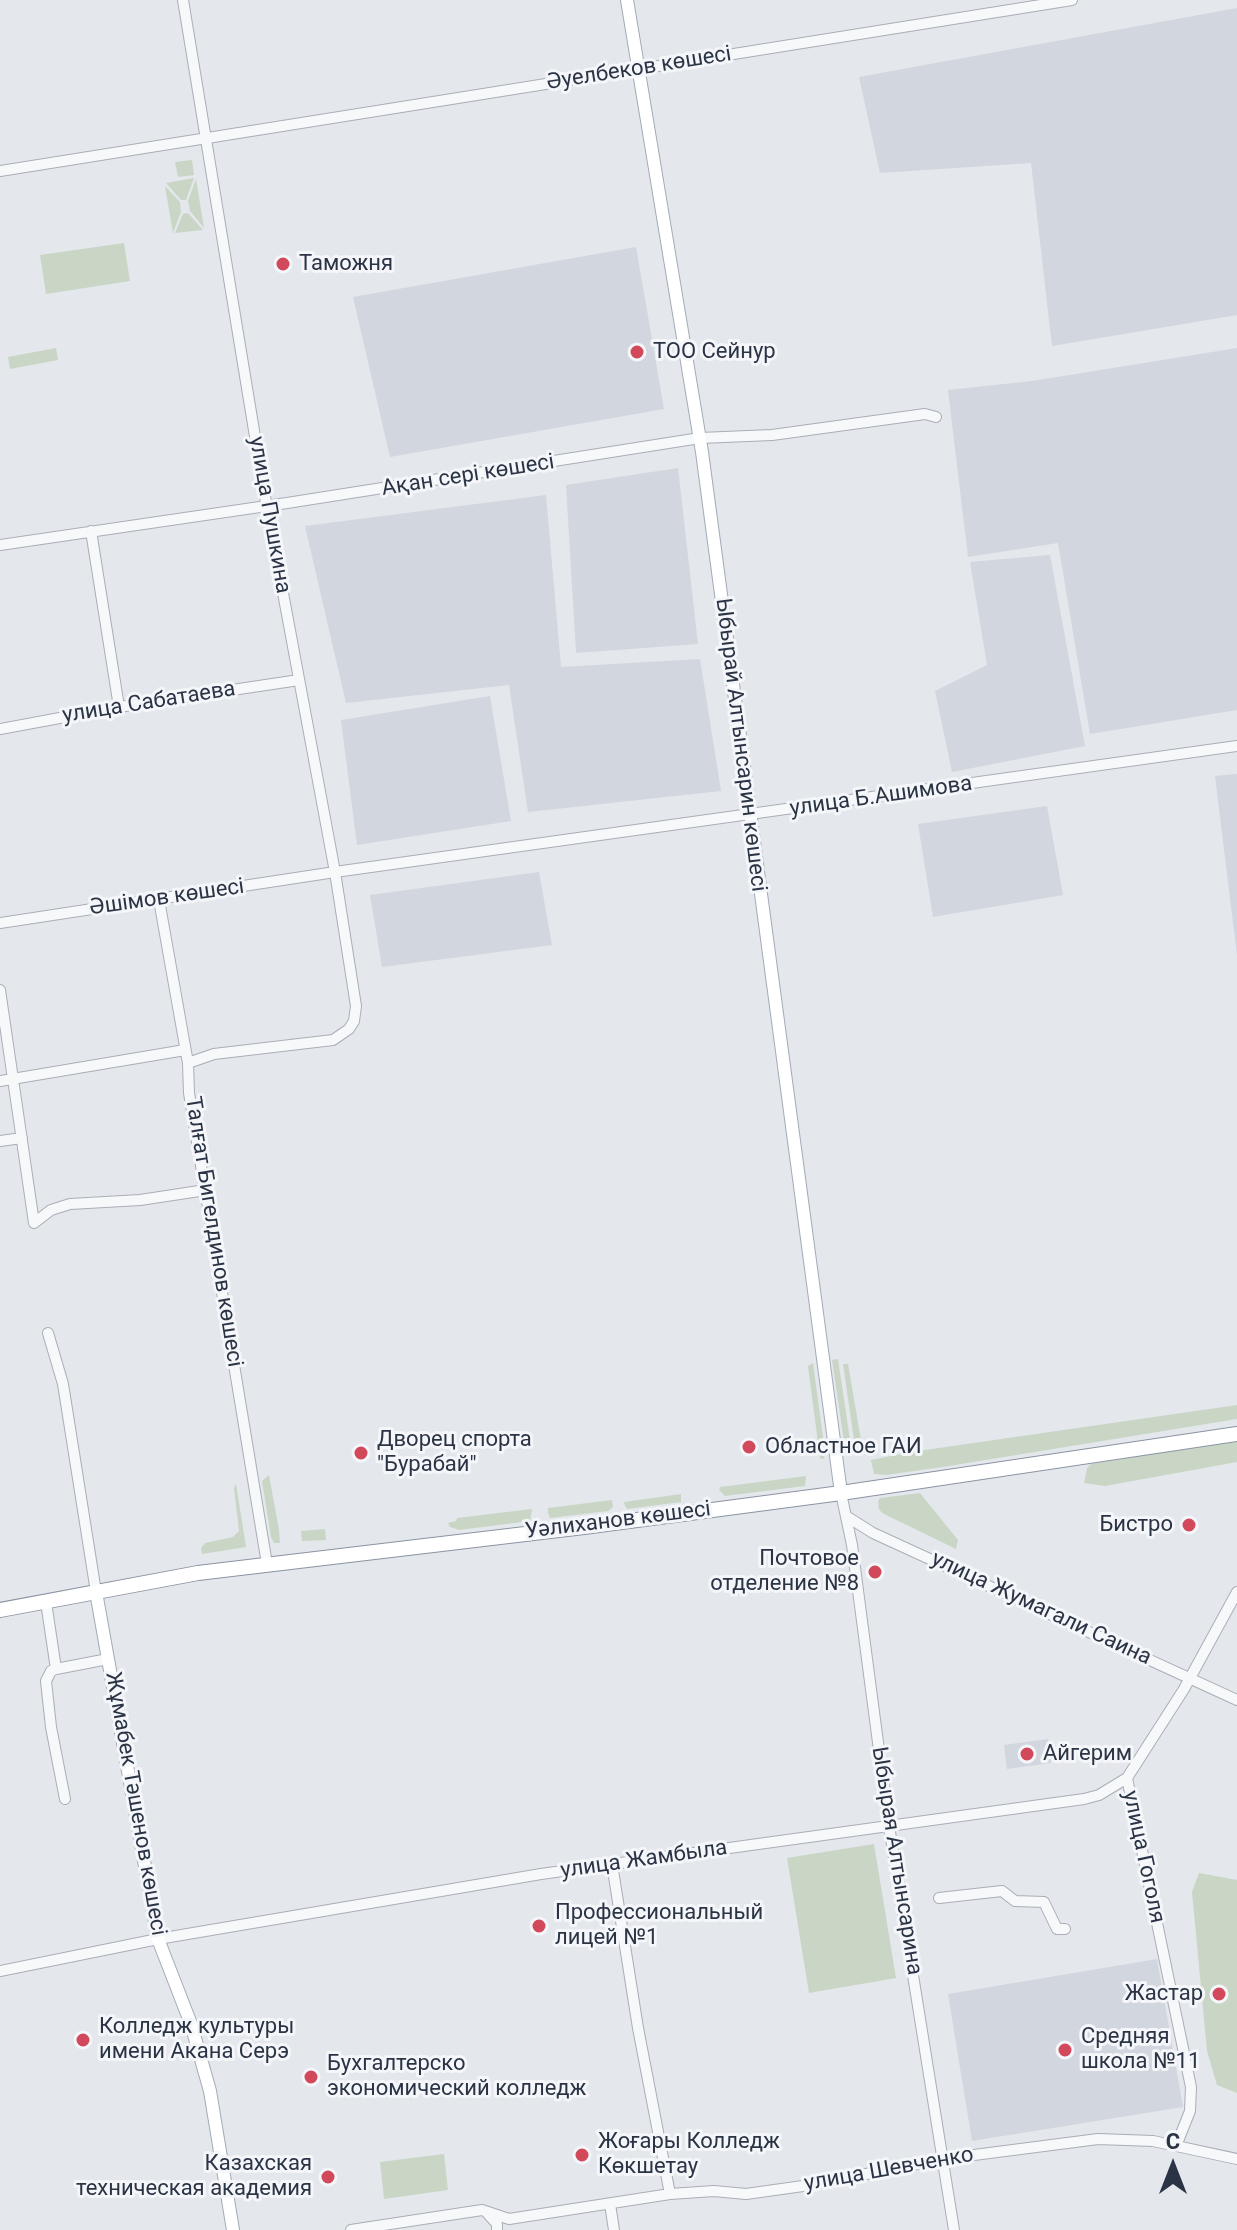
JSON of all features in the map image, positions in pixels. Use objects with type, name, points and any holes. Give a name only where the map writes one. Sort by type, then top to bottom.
[{"type":"highway","name":"Уәлиханов көшесі","points":[[0,1608],[267,1564],[841,1493],[1237,1434]]},
{"type":"highway","points":[[0,1608],[96,1592]]},
{"type":"main road","name":"Ыбырай Алтынсарин көшесі","points":[[627,0],[700,438],[841,1493]]},
{"type":"main road","name":"Жұмабек Тәшенов көшесі","points":[[96,1592],[158,1939],[191,2024],[210,2091],[233,2230]]},
{"type":"street","name":"улица Пушкина","points":[[183,0],[267,506],[335,872],[356,1006],[354,1021],[349,1029],[327,1042],[214,1054],[188,1063]]},
{"type":"street","name":"Әуелбеков көшесі","points":[[0,171],[354,112],[1072,0]]},
{"type":"street","name":"Ақан сері көшесі","points":[[0,545],[700,438],[772,435],[925,414],[936,417]]},
{"type":"street","points":[[91,531],[119,707]]},
{"type":"street","name":"улица Сабатаева","points":[[0,729],[119,707],[299,680]]},
{"type":"street","name":"улица Б.Ашимова","points":[[335,872],[1237,746]]},
{"type":"street","name":"Әшімов көшесі","points":[[0,923],[335,872]]},
{"type":"street","name":"Талғат Бигелдинов көшесі","points":[[159,900],[188,1063],[189,1093],[267,1564]]},
{"type":"street","points":[[0,990],[34,1223],[51,1210],[70,1204],[140,1200],[206,1190]]},
{"type":"street","points":[[0,1081],[185,1050]]},
{"type":"street","points":[[0,1141],[22,1138]]},
{"type":"street","points":[[48,1333],[63,1384],[96,1592]]},
{"type":"street","name":"Ыбырая Алтынсарина","points":[[841,1493],[889,1826],[954,2230]]},
{"type":"street","name":"улица Жумагали Саина","points":[[846,1516],[873,1533],[1237,1700]]},
{"type":"street","name":"улица Гоголя","points":[[1176,2146],[1190,2111],[1191,2087],[1127,1778],[1237,1592]]},
{"type":"street","points":[[46,1602],[56,1669]]},
{"type":"street","points":[[65,1799],[46,1681],[51,1671],[56,1669],[108,1659]]},
{"type":"street","name":"улица Жамбыла","points":[[0,1971],[158,1939],[612,1864],[1084,1799],[1099,1795],[1127,1778]]},
{"type":"street","points":[[612,1864],[638,2028],[670,2194]]},
{"type":"street","points":[[939,1898],[1002,1891],[1015,1901],[1044,1902],[1057,1929],[1065,1929]]},
{"type":"street","name":"улица Шевченко","points":[[351,2230],[482,2210],[509,2219],[670,2194],[714,2191],[746,2194],[943,2159],[1098,2139],[1134,2139],[1237,2159]]},
{"type":"street","points":[[610,2204],[614,2230]]},
{"type":"street","points":[[482,2210],[492,2216],[497,2230]]},
{"type":"shaded area","points":[[1237,8],[1237,315],[1052,346],[1031,163],[880,173],[859,77]]},
{"type":"shaded area","points":[[636,247],[664,409],[390,457],[353,297]]},
{"type":"shaded area","points":[[1237,348],[1237,710],[1090,734],[1058,543],[968,557],[948,390],[1032,381]]},
{"type":"shaded area","points":[[678,468],[698,644],[576,653],[566,485]]},
{"type":"shaded area","points":[[546,495],[561,667],[700,659],[721,791],[528,812],[509,685],[346,703],[305,526]]},
{"type":"shaded area","points":[[1050,555],[1085,746],[952,772],[935,691],[987,665],[970,562]]},
{"type":"shaded area","points":[[490,696],[511,821],[357,845],[341,720]]},
{"type":"shaded area","points":[[1237,774],[1237,955],[1215,776]]},
{"type":"shaded area","points":[[1047,806],[1063,895],[933,917],[918,824]]},
{"type":"shaded area","points":[[539,872],[552,945],[382,967],[370,895]]},
{"type":"shaded area","name":"Айгерим","points":[[1048,1739],[1051,1763],[1007,1769],[1004,1745]]},
{"type":"shaded area","name":"Средняя школа №11","points":[[1157,1959],[1183,2107],[972,2141],[948,1994]]},
{"type":"green space","points":[[192,160],[194,175],[178,177],[175,162]]},
{"type":"green space","points":[[194,178],[186,200],[181,200],[166,183]]},
{"type":"green space","points":[[196,179],[204,228],[190,211],[188,201]]},
{"type":"green space","points":[[165,186],[180,202],[181,212],[173,233]]},
{"type":"green space","points":[[188,213],[203,230],[175,233],[183,214]]},
{"type":"green space","points":[[124,243],[130,281],[46,294],[40,255]]},
{"type":"green space","points":[[56,348],[58,360],[10,369],[8,357]]},
{"type":"green space","points":[[838,1359],[851,1447],[845,1448],[832,1360]]},
{"type":"green space","points":[[813,1363],[824,1459],[820,1458],[808,1366]]},
{"type":"green space","points":[[843,1364],[848,1364],[862,1446],[855,1447]]},
{"type":"green space","points":[[1237,1405],[1237,1419],[949,1466],[886,1475],[874,1474],[871,1460],[911,1452]]},
{"type":"green space","points":[[1237,1440],[1237,1462],[1105,1486],[1084,1483],[1091,1464]]},
{"type":"green space","points":[[269,1475],[280,1543],[274,1543],[271,1537],[262,1481]]},
{"type":"green space","points":[[806,1476],[805,1486],[725,1496],[719,1490],[720,1487]]},
{"type":"green space","points":[[236,1484],[246,1547],[202,1554],[201,1548],[205,1543],[233,1537],[239,1531]]},
{"type":"green space","points":[[920,1493],[958,1540],[956,1549],[879,1509],[880,1498]]},
{"type":"green space","points":[[681,1494],[681,1502],[627,1509],[624,1502]]},
{"type":"green space","points":[[612,1500],[613,1507],[608,1511],[550,1518],[548,1513],[548,1508]]},
{"type":"green space","points":[[532,1509],[530,1521],[459,1530],[448,1523],[457,1518]]},
{"type":"green space","points":[[325,1529],[326,1540],[302,1541],[301,1531]]},
{"type":"green space","points":[[874,1844],[896,1978],[809,1993],[787,1858]]},
{"type":"green space","name":"Жастар","points":[[1199,1873],[1237,1880],[1237,2093],[1217,2085],[1207,2051],[1192,1892]]},
{"type":"green space","points":[[444,2154],[448,2190],[384,2199],[380,2162]]},
{"type":"place","name":"Таможня","points":[[283,264]]},
{"type":"place","name":"ТОО Сейнур","points":[[637,352]]},
{"type":"place","name":"Областное ГАИ","points":[[749,1447]]},
{"type":"place","name":"Дворец спорта \"Бурабай\"","points":[[361,1453]]},
{"type":"place","name":"Бистро","points":[[1189,1525]]},
{"type":"place","name":"Почтовое отделение №8","points":[[875,1572]]},
{"type":"place","name":"Айгерим","points":[[1027,1754]]},
{"type":"place","name":"Профессиональный лицей №1","points":[[539,1926]]},
{"type":"place","name":"Жастар","points":[[1219,1994]]},
{"type":"place","name":"Колледж культуры имени Акана Серэ","points":[[83,2040]]},
{"type":"place","name":"Средняя школа №11","points":[[1065,2050]]},
{"type":"place","name":"Бухгалтерско экономический колледж","points":[[311,2077]]},
{"type":"place","name":"Жоғары Колледж Көкшетау","points":[[582,2155]]},
{"type":"place","name":"Казахская техническая академия","points":[[328,2177]]}]
